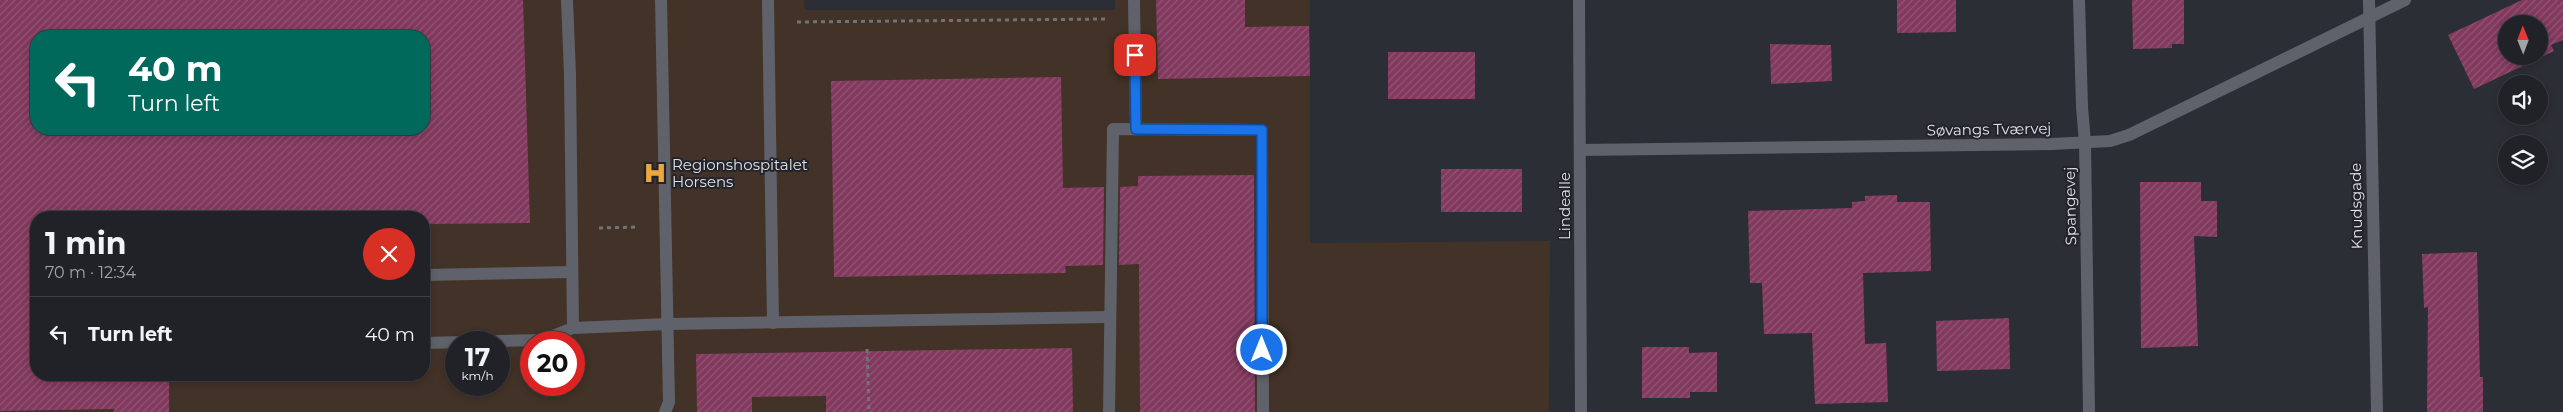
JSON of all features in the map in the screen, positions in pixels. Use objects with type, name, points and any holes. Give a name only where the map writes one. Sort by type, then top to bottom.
[{"type":"street","points":[[567,0],[570,75],[573,328]]},
{"type":"street","points":[[661,0],[668,324],[668,402],[665,412]]},
{"type":"street","points":[[768,0],[773,323]]},
{"type":"street","points":[[1134,0],[1136,129]]},
{"type":"street","name":"Lindealle","points":[[1579,0],[1582,412]]},
{"type":"street","name":"Spangevej","points":[[2079,0],[2085,143],[2089,412]]},
{"type":"street","name":"Knudsgade","points":[[2369,0],[2377,412]]},
{"type":"street","name":"Søvangs Tværvej","points":[[1580,150],[2085,143],[2110,141],[2128,135],[2405,0]]},
{"type":"street","points":[[1109,412],[1113,129],[1136,129],[1262,130],[1262,412]]},
{"type":"street","points":[[430,275],[572,272]]},
{"type":"street","points":[[430,343],[542,340],[573,328],[668,324],[1109,317]]},
{"type":"path","points":[[769,22],[1134,18]]},
{"type":"path","points":[[572,229],[666,226]]},
{"type":"path","points":[[867,321],[869,412]]},
{"type":"shaded area","name":"Regionshospitalet Horsens","points":[[0,0],[804,0],[805,10],[1115,10],[1115,0],[1310,0],[1310,243],[1550,241],[1549,412],[0,412]]},
{"type":"building","points":[[0,0],[523,0],[530,223],[430,224],[430,211],[30,211],[30,381],[169,381],[169,412],[113,412],[115,409],[0,411]]},
{"type":"building","points":[[1156,0],[1245,0],[1245,27],[1309,26],[1310,76],[1158,79]]},
{"type":"building","points":[[1897,0],[1956,0],[1956,32],[1897,33]]},
{"type":"building","points":[[2132,0],[2184,0],[2184,44],[2172,44],[2172,48],[2133,49]]},
{"type":"building","points":[[2522,0],[2563,0],[2563,40],[2551,45],[2554,51],[2548,54],[2548,15],[2498,15],[2498,65],[2525,65],[2503,75],[2498,75],[2498,78],[2474,89],[2448,35]]},
{"type":"building","points":[[1770,44],[1831,45],[1832,81],[1771,84]]},
{"type":"building","points":[[1388,52],[1475,52],[1475,99],[1388,99]]},
{"type":"building","points":[[1061,77],[1063,188],[1104,187],[1103,265],[1065,266],[1066,273],[834,277],[831,81]]},
{"type":"building","points":[[1441,169],[1522,169],[1522,212],[1441,212]]},
{"type":"building","points":[[1254,175],[1255,412],[1140,412],[1139,264],[1119,265],[1120,187],[1138,186],[1138,176]]},
{"type":"building","points":[[2140,182],[2201,182],[2201,201],[2217,201],[2217,237],[2194,236],[2198,346],[2141,348]]},
{"type":"building","points":[[1897,195],[1897,202],[1930,202],[1931,271],[1863,273],[1865,344],[1886,343],[1888,402],[1815,404],[1812,333],[1764,334],[1762,283],[1750,283],[1748,211],[1852,208],[1852,202],[1865,201],[1865,196]]},
{"type":"building","points":[[2477,252],[2480,377],[2483,377],[2483,412],[2427,412],[2428,307],[2424,308],[2422,254]]},
{"type":"building","points":[[2009,318],[2010,369],[1937,371],[1936,321]]},
{"type":"building","points":[[1642,347],[1689,347],[1689,353],[1717,352],[1717,392],[1690,392],[1690,398],[1642,398]]},
{"type":"building","points":[[1072,348],[1073,412],[826,412],[826,396],[752,397],[752,412],[697,412],[696,354]]},
{"type":"place","name":"Regionshospitalet Horsens","points":[[655,173]]},
{"type":"route","points":[[1135,55],[1136,129],[1262,130],[1262,350]]}]
